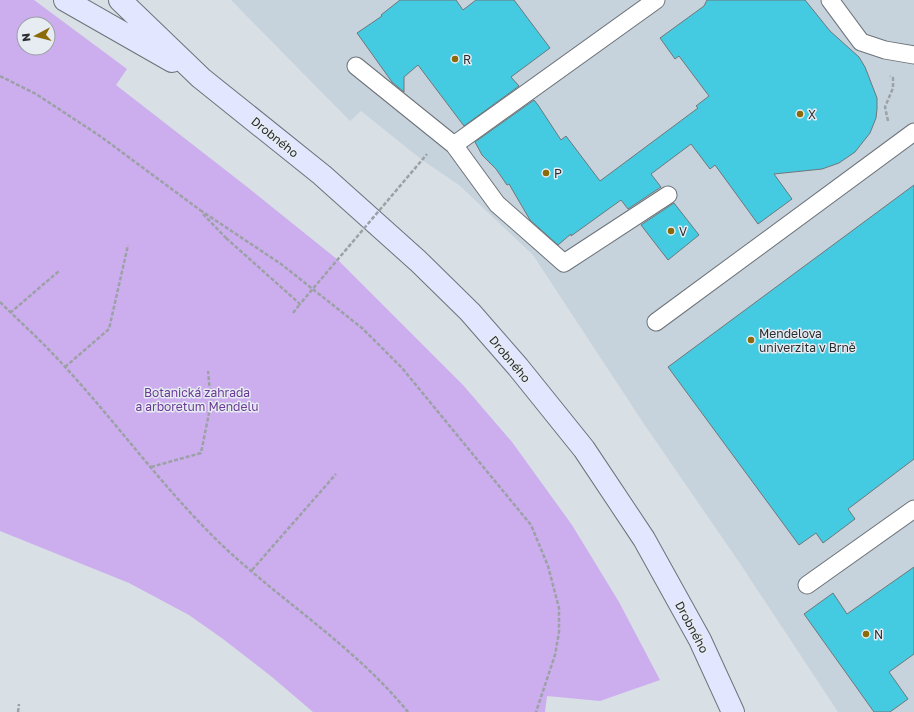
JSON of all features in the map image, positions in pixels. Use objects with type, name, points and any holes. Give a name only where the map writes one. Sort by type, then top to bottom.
[{"type":"main road","name":"Drobného","points":[[65,0],[201,78]]},
{"type":"main road","name":"Drobného","points":[[120,0],[201,78],[322,175],[418,261],[470,312],[584,448],[644,539],[700,640],[733,712]]},
{"type":"lane","points":[[454,145],[656,0]]},
{"type":"lane","points":[[830,0],[861,42],[885,50],[914,55]]},
{"type":"lane","points":[[356,66],[454,145],[497,204],[564,263],[668,195]]},
{"type":"lane","points":[[656,322],[908,136]]},
{"type":"lane","points":[[807,585],[914,509]]},
{"type":"path","points":[[887,74],[893,78],[893,88],[886,108],[888,120],[908,136]]},
{"type":"path","points":[[0,76],[36,94],[100,136],[200,210],[285,267],[362,328],[402,368],[530,525],[548,566],[559,608],[559,632],[555,655],[536,712]]},
{"type":"path","points":[[292,313],[422,160]]},
{"type":"path","points":[[200,210],[226,238],[300,304]]},
{"type":"path","points":[[65,367],[109,329],[128,245]]},
{"type":"path","points":[[10,313],[59,271]]},
{"type":"path","points":[[0,302],[54,354],[181,502],[224,547],[372,672],[408,712]]},
{"type":"path","points":[[151,467],[200,453],[211,403],[208,371]]},
{"type":"path","points":[[252,570],[336,474]]},
{"type":"path","points":[[18,712],[19,704]]},
{"type":"shaded area","name":"Mendelova univerzita v Brně","points":[[231,0],[914,0],[914,712],[838,712],[739,562],[644,424],[533,255],[459,185],[422,160],[361,111],[350,121]]},
{"type":"green space","name":"Botanická zahrada a arboretum Mendelu","points":[[0,0],[34,0],[56,16],[16,16],[16,56],[56,56],[56,16],[127,69],[116,85],[338,260],[463,385],[512,442],[572,525],[619,602],[660,680],[600,701],[547,696],[545,712],[313,712],[272,677],[189,615],[129,583],[0,531]]},
{"type":"building","name":"R","points":[[400,0],[456,0],[463,10],[476,0],[514,0],[550,48],[511,77],[519,86],[464,126],[418,65],[404,77],[404,92],[392,82],[357,33],[382,16],[381,15]]},
{"type":"building","name":"X","points":[[707,0],[805,0],[830,31],[859,57],[865,67],[877,98],[876,118],[870,133],[855,152],[839,163],[822,169],[774,174],[792,199],[758,224],[715,165],[710,169],[691,144],[651,174],[661,187],[628,209],[621,200],[571,236],[571,234],[558,245],[530,220],[509,184],[507,185],[496,169],[482,155],[475,142],[534,100],[561,140],[566,136],[600,181],[698,108],[696,106],[709,96],[679,56],[675,59],[660,38],[704,6]]},
{"type":"building","points":[[914,185],[914,459],[848,509],[855,519],[823,543],[816,533],[799,545],[668,367]]},
{"type":"building","name":"V","points":[[674,203],[699,235],[668,260],[641,225]]},
{"type":"building","name":"N","points":[[914,567],[914,654],[889,672],[908,699],[890,712],[874,712],[804,614],[833,593],[847,614]]},
{"type":"place","name":"R","points":[[455,59]]},
{"type":"place","name":"X","points":[[800,114]]},
{"type":"place","name":"P","points":[[546,173]]},
{"type":"place","name":"V","points":[[671,231]]},
{"type":"place","name":"Mendelova univerzita v Brně","points":[[751,340]]},
{"type":"place","name":"N","points":[[866,634]]}]
